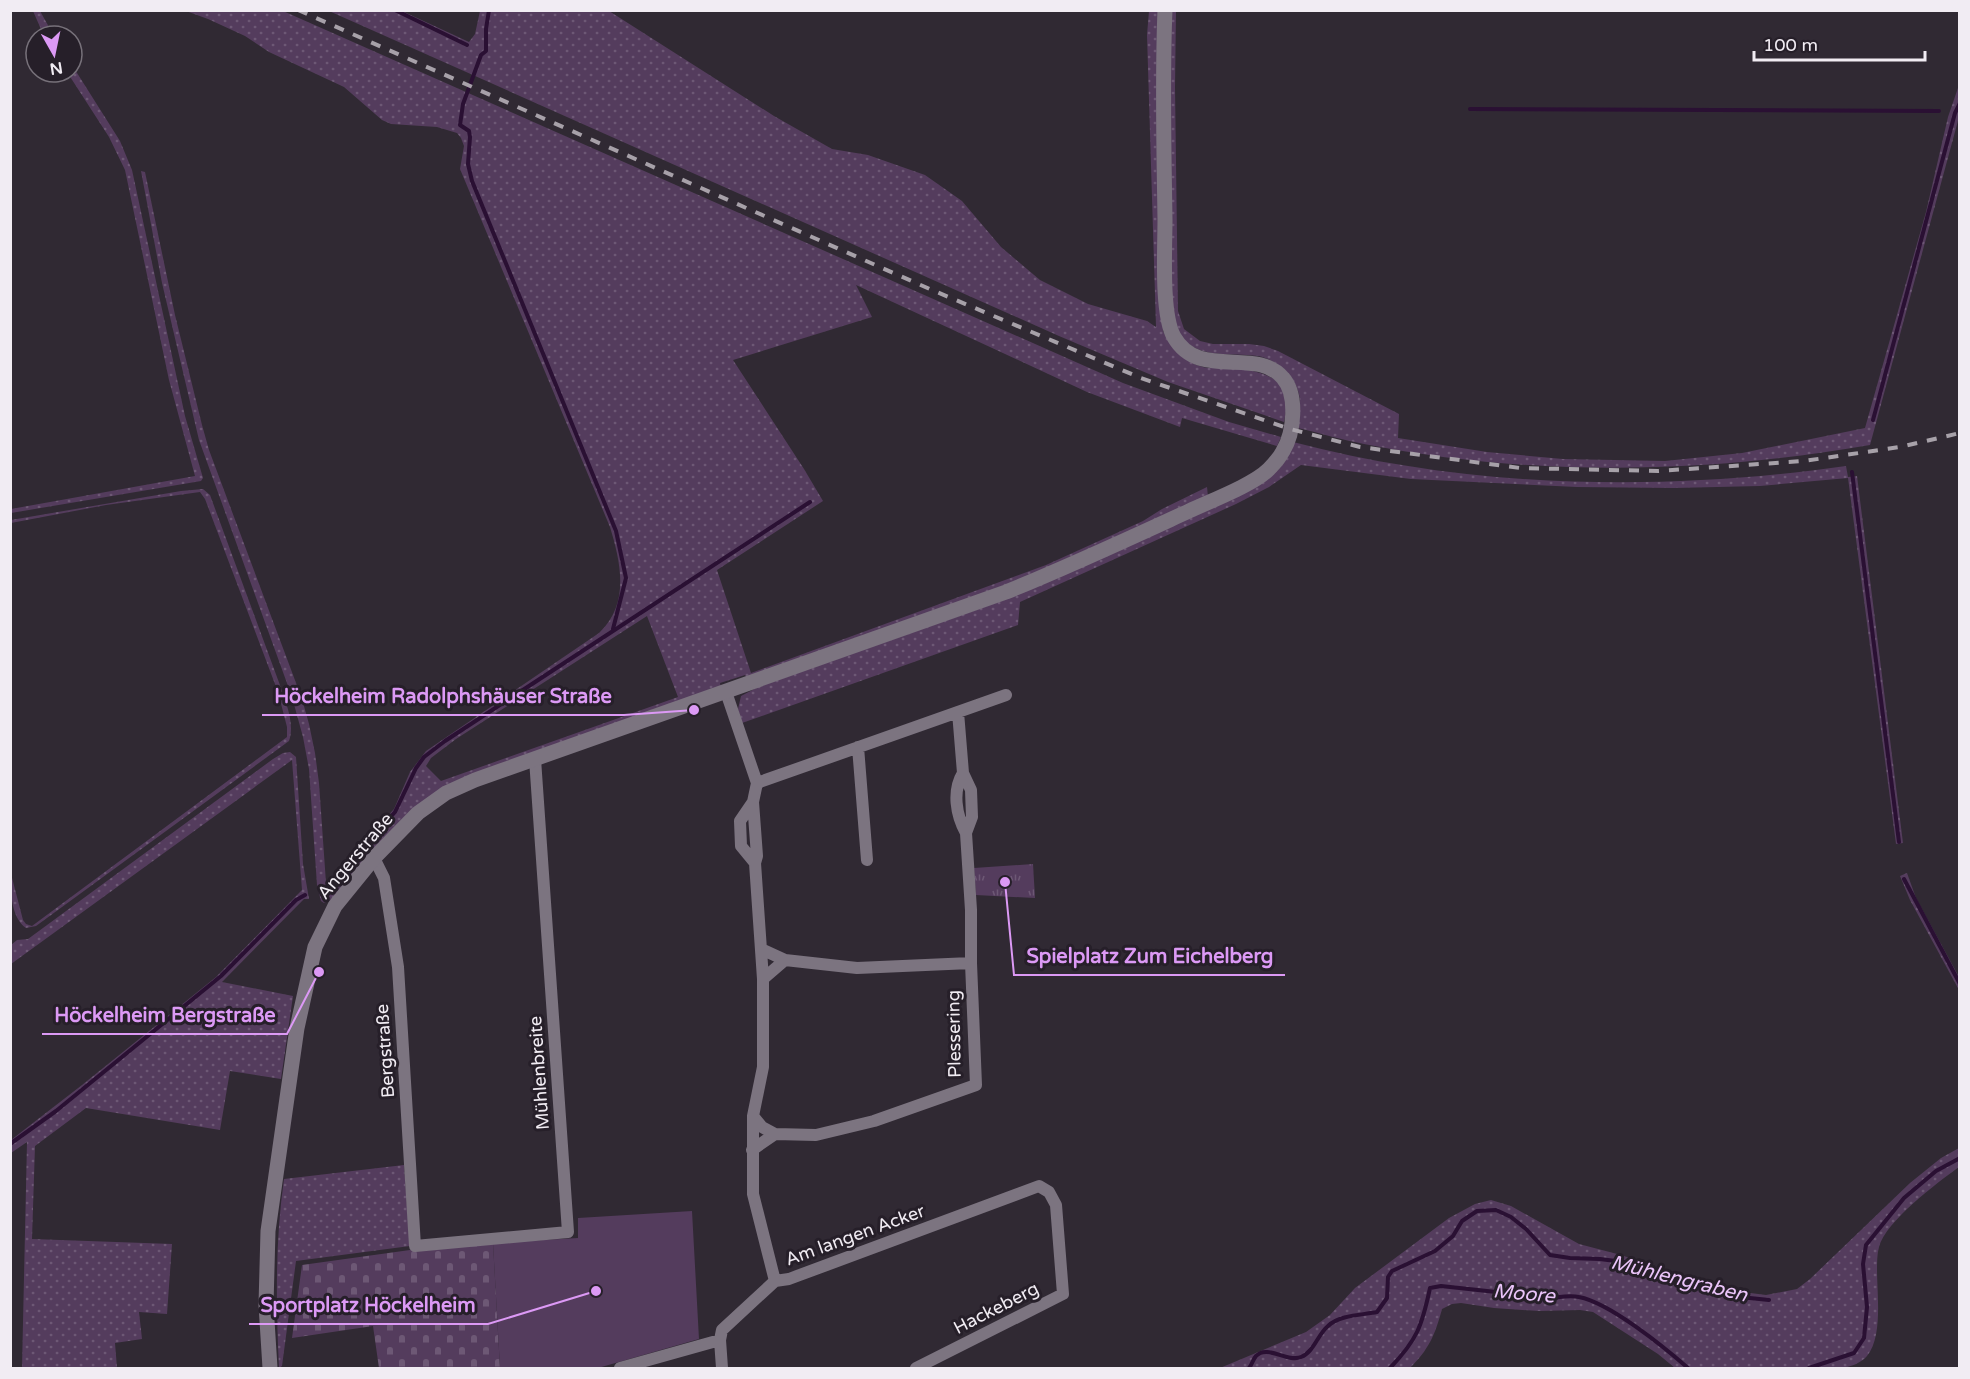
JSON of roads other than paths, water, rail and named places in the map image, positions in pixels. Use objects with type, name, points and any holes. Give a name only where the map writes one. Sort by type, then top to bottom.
[{"type":"street","name":"Angerstraße","points":[[270,1368],[266,1305],[268,1231],[302,1000],[315,947],[335,906],[374,858],[418,813],[446,793],[535,759],[1006,592],[1060,570],[1237,489],[1267,471],[1284,451],[1294,408],[1293,396],[1282,376],[1261,365],[1212,362],[1195,357],[1174,337],[1169,324],[1165,262],[1163,99],[1165,10]]},
{"type":"street","points":[[726,692],[757,783],[753,802],[740,821],[741,846],[755,863],[763,979],[763,1067],[753,1116],[753,1194],[775,1281]]},
{"type":"street","points":[[757,783],[1006,695]]},
{"type":"street","points":[[958,712],[963,772],[971,790],[972,818],[966,833],[971,910],[971,963]]},
{"type":"street","points":[[858,747],[867,861]]},
{"type":"street","name":"Mühlenbreite","points":[[415,1245],[568,1232],[535,759]]},
{"type":"street","name":"Bergstraße","points":[[374,858],[384,878],[398,967],[415,1245]]},
{"type":"street","name":"Plessering","points":[[761,949],[785,960],[857,968],[971,963],[976,1085],[874,1121],[816,1135],[775,1134]]},
{"type":"street","points":[[763,979],[785,960]]},
{"type":"street","points":[[753,1116],[762,1128],[775,1134]]},
{"type":"street","points":[[752,1150],[775,1134]]},
{"type":"street","name":"Am langen Acker","points":[[720,1340],[722,1330],[775,1281],[789,1279],[1039,1186],[1049,1192]]},
{"type":"street","name":"Hackeberg","points":[[916,1368],[1063,1294],[1056,1205],[1049,1192]]},
{"type":"street","points":[[620,1368],[720,1340],[722,1368]]},
{"type":"waterway","points":[[395,10],[467,45]]},
{"type":"waterway","points":[[489,10],[486,51],[481,55],[463,104],[460,125],[469,131],[468,164],[472,181],[616,531],[626,578],[613,629]]},
{"type":"waterway","points":[[1873,420],[1955,113],[1960,103]]},
{"type":"waterway","points":[[1470,109],[1939,111]]},
{"type":"waterway","points":[[1852,472],[1899,842]]},
{"type":"waterway","points":[[326,888],[395,812],[416,768],[424,757],[810,502]]},
{"type":"waterway","points":[[1904,879],[1960,984]]},
{"type":"waterway","points":[[10,1144],[56,1111],[221,976],[296,900],[305,895]]},
{"type":"waterway","name":"Moore","points":[[1809,1368],[1854,1353],[1864,1338],[1867,1307],[1863,1264],[1866,1245],[1904,1198],[1936,1171],[1960,1158]]},
{"type":"waterway","name":"Mühlengraben","points":[[1249,1368],[1255,1357],[1261,1353],[1272,1353],[1290,1358],[1301,1357],[1309,1351],[1333,1322],[1377,1312],[1387,1298],[1388,1277],[1392,1271],[1435,1251],[1453,1236],[1462,1221],[1477,1211],[1496,1210],[1511,1217],[1526,1229],[1550,1255],[1631,1263],[1655,1274],[1740,1297],[1769,1300]]},
{"type":"waterway","name":"Moore","points":[[1390,1368],[1407,1349],[1417,1332],[1430,1288],[1441,1286],[1551,1298],[1576,1296],[1592,1301],[1636,1327],[1688,1368]]},
{"type":"railway","points":[[298,10],[932,290],[1141,378],[1290,429],[1360,447],[1520,468],[1658,471],[1804,461],[1900,447],[1960,433]]},
{"type":"place","name":"Höckelheim Radolphshäuser Straße","points":[[694,710]]},
{"type":"place","name":"Spielplatz Zum Eichelberg","points":[[1005,882]]},
{"type":"place","name":"Höckelheim Bergstraße","points":[[319,972]]},
{"type":"place","name":"Sportplatz Höckelheim","points":[[596,1291]]}]
